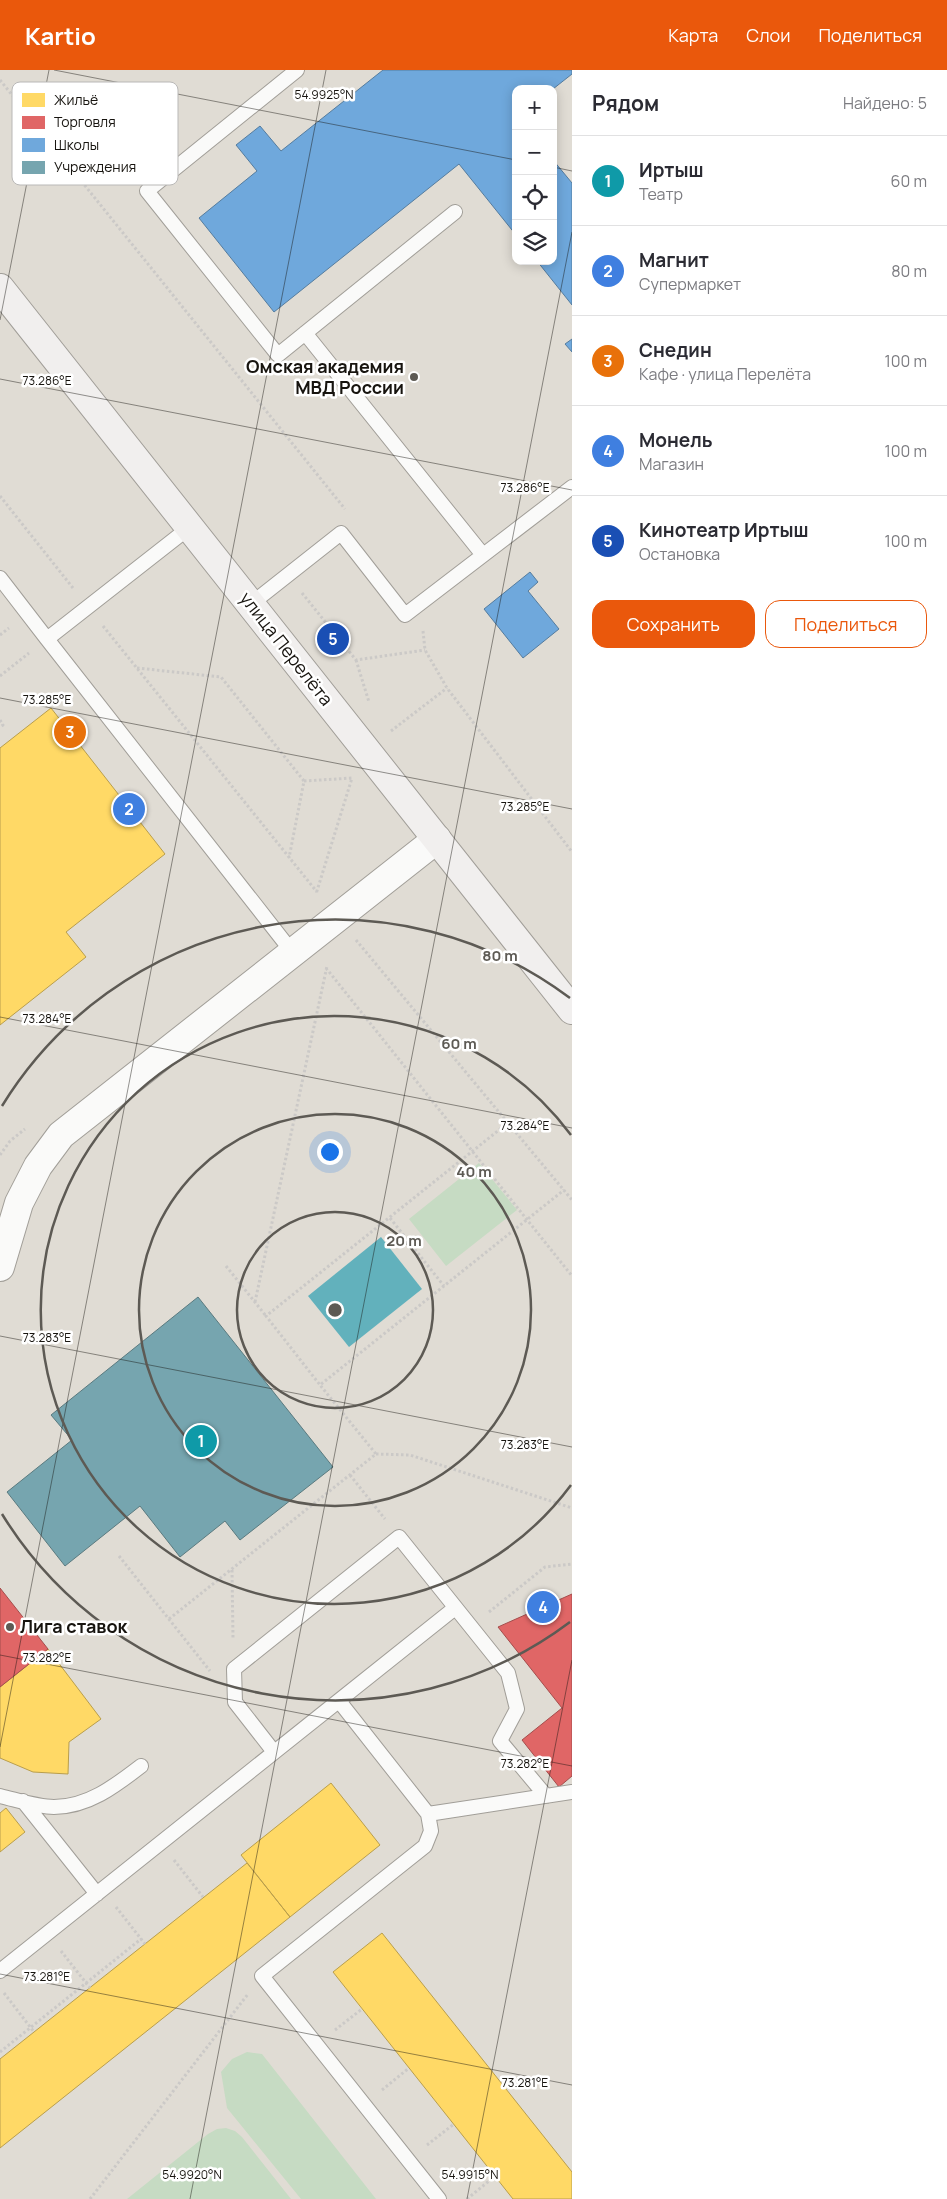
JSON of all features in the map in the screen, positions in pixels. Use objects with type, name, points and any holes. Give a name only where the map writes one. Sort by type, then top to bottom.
[{"type":"main road","name":"улица Перелёта","points":[[0,288],[572,1010]]},
{"type":"street","points":[[1,1261],[19,1203],[38,1166],[61,1134],[437,839]]},
{"type":"lane","points":[[178,166],[297,70]]},
{"type":"lane","points":[[154,185],[147,191],[278,355],[455,212]]},
{"type":"lane","points":[[306,333],[483,555]]},
{"type":"lane","points":[[251,604],[341,533],[406,615],[572,487]]},
{"type":"lane","points":[[47,639],[190,526]]},
{"type":"lane","points":[[0,578],[293,953]]},
{"type":"lane","points":[[274,1752],[235,1702],[234,1669],[399,1538],[508,1673],[517,1709],[500,1740],[546,1796]]},
{"type":"lane","points":[[0,1971],[456,1608]]},
{"type":"lane","points":[[339,1702],[428,1814],[431,1831],[425,1846],[262,1976],[439,2199]]},
{"type":"lane","points":[[0,1796],[53,1807],[79,1804],[111,1790],[141,1766]]},
{"type":"lane","points":[[428,1814],[572,1792]]},
{"type":"lane","points":[[23,1801],[100,1892]]},
{"type":"path","points":[[0,80],[12,95]]},
{"type":"path","points":[[84,185],[346,511]]},
{"type":"path","points":[[0,496],[317,893],[352,778],[304,781]]},
{"type":"path","points":[[287,575],[356,660],[370,706]]},
{"type":"path","points":[[420,603],[425,650],[447,688],[572,852]]},
{"type":"path","points":[[356,660],[425,650]]},
{"type":"path","points":[[0,676],[26,655]]},
{"type":"path","points":[[137,668],[221,677],[304,781],[289,858]]},
{"type":"path","points":[[386,725],[391,731],[447,688]]},
{"type":"path","points":[[70,732],[88,718]]},
{"type":"path","points":[[0,720],[4,725],[0,728]]},
{"type":"path","points":[[129,808],[148,794]]},
{"type":"path","points":[[350,933],[572,1200]]},
{"type":"path","points":[[255,1302],[328,959]]},
{"type":"path","points":[[326,968],[572,1276]]},
{"type":"path","points":[[266,1316],[509,1122]]},
{"type":"path","points":[[320,1385],[564,1190]]},
{"type":"path","points":[[390,1218],[444,1286]]},
{"type":"path","points":[[226,1266],[376,1454]]},
{"type":"path","points":[[169,1619],[376,1454],[410,1455],[572,1508]]},
{"type":"path","points":[[350,1475],[399,1538]]},
{"type":"path","points":[[119,1556],[235,1702]]},
{"type":"path","points":[[498,1605],[545,1567],[572,1564]]},
{"type":"path","points":[[232,1569],[234,1669]]},
{"type":"path","points":[[161,1843],[203,1897]]},
{"type":"path","points":[[100,1892],[145,1944]]},
{"type":"path","points":[[47,1934],[90,1988]]},
{"type":"path","points":[[0,2052],[141,1939]]},
{"type":"path","points":[[90,2199],[262,1976]]},
{"type":"path","points":[[0,1989],[34,2032]]},
{"type":"path","points":[[317,2045],[362,2008]]},
{"type":"path","points":[[364,2104],[409,2068]]},
{"type":"path","points":[[408,2160],[454,2124]]},
{"type":"path","points":[[467,2199],[495,2176]]},
{"type":"green space","points":[[479,1163],[517,1210],[446,1266],[409,1219]]},
{"type":"green space","points":[[247,2052],[262,2054],[376,2199],[301,2199],[227,2108],[221,2072],[232,2059]]},
{"type":"green space","points":[[226,2128],[235,2131],[242,2137],[291,2199],[127,2199],[208,2134],[217,2129]]},
{"type":"water","points":[[381,1237],[422,1289],[349,1347],[308,1296]]},
{"type":"building: Жильё","points":[[51,708],[165,854],[66,932],[86,957],[0,1025],[0,748]]},
{"type":"building: Жильё","points":[[48,1649],[101,1719],[69,1742],[68,1774],[33,1772],[0,1758],[0,1687]]},
{"type":"building: Жильё","points":[[331,1783],[380,1845],[290,1917],[241,1855]]},
{"type":"building: Жильё","points":[[6,1808],[25,1832],[0,1852],[0,1813]]},
{"type":"building: Жильё","points":[[247,1863],[290,1917],[0,2148],[0,2059]]},
{"type":"building: Жильё","points":[[382,1933],[572,2172],[572,2199],[513,2199],[333,1972]]},
{"type":"building: Торговля","points":[[0,1588],[48,1649],[0,1687]]},
{"type":"building: Торговля","points":[[572,1594],[572,1776],[559,1787],[522,1740],[562,1708],[498,1627]]},
{"type":"building: Школы","points":[[383,70],[572,70],[572,74],[557,86],[512,85],[512,230],[459,164],[274,312],[199,218],[257,171],[236,145],[260,126],[281,151]]},
{"type":"building: Школы","points":[[557,165],[572,183],[572,305],[540,265],[557,265]]},
{"type":"building: Школы","points":[[572,339],[572,352],[565,344]]},
{"type":"building: Школы","points":[[530,572],[538,582],[528,591],[559,629],[523,658],[484,609]]},
{"type":"building: Учреждения","points":[[198,1297],[333,1467],[240,1540],[225,1521],[180,1557],[140,1506],[65,1566],[7,1492],[72,1440],[51,1415]]},
{"type":"place","name":"Омская академия МВД России","points":[[414,377]]},
{"type":"place","name":"Кинотеатр Иртыш","points":[[333,639]]},
{"type":"place","name":"Снедин","points":[[70,732]]},
{"type":"place","name":"Магнит","points":[[129,809]]},
{"type":"place","name":"Иртыш","points":[[201,1441]]},
{"type":"place","name":"Монель","points":[[543,1607]]},
{"type":"place","name":"Лига ставок","points":[[10,1627]]}]
